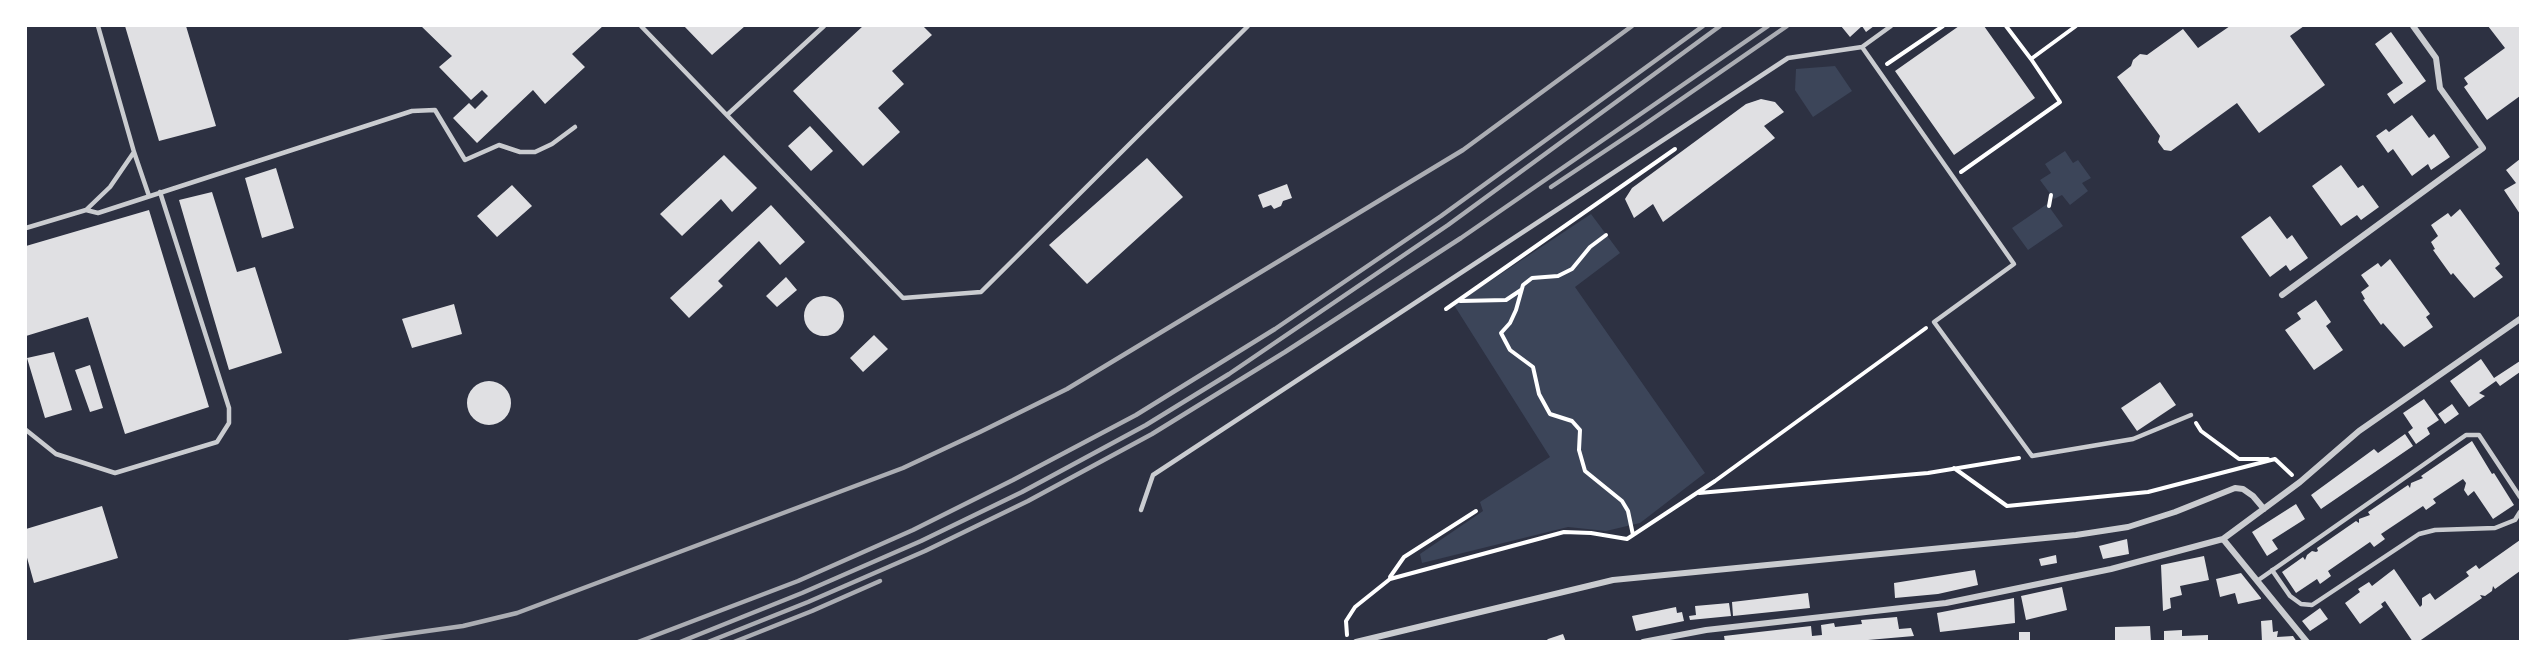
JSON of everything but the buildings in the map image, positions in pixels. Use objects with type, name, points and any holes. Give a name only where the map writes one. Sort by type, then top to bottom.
[{"type":"street","points":[[2282,295],[2483,148],[2440,88],[2436,58],[2413,26]]},
{"type":"street","points":[[1644,642],[1706,630],[1946,603],[2110,569],[2223,539],[2300,482],[2359,430],[2520,319]]},
{"type":"street","points":[[1356,642],[1613,580],[2076,535],[2128,527],[2175,512],[2235,488],[2243,489],[2253,495],[2264,509]]},
{"type":"street","points":[[2223,539],[2307,642]]},
{"type":"lane","points":[[98,26],[149,196]]},
{"type":"lane","points":[[641,26],[903,298],[981,292],[1248,26]]},
{"type":"lane","points":[[727,115],[824,26]]},
{"type":"lane","points":[[1141,510],[1153,475],[1788,58],[1862,47],[1891,26]]},
{"type":"lane","points":[[1862,47],[2014,264],[1934,322],[2032,456],[2133,439],[2191,415]]},
{"type":"lane","points":[[86,210],[98,213],[412,111],[435,110],[465,160],[499,145],[520,152],[535,152],[552,144],[574,127]]},
{"type":"lane","points":[[26,228],[86,210],[110,187],[134,152]]},
{"type":"lane","points":[[26,430],[56,454],[115,473],[217,442],[229,423],[229,408],[160,192]]},
{"type":"lane","points":[[2256,581],[2466,435],[2479,435],[2520,497]]},
{"type":"lane","points":[[2272,570],[2290,596],[2301,604],[2312,605],[2419,534],[2435,530],[2495,528],[2515,520],[2520,512]]},
{"type":"path","points":[[1878,70],[1943,26]]},
{"type":"path","points":[[1953,178],[2060,102],[2006,26]]},
{"type":"path","points":[[2031,59],[2076,26]]},
{"type":"path","points":[[1446,309],[1683,144]]},
{"type":"path","points":[[2049,206],[2051,195]]},
{"type":"path","points":[[1606,235],[1590,247],[1572,269],[1558,276],[1532,278],[1522,285],[1516,310],[1510,323],[1501,333],[1503,341],[1510,350],[1533,367],[1542,400],[1550,414],[1572,421],[1580,430],[1579,450],[1585,471],[1622,501],[1628,511],[1633,536]]},
{"type":"path","points":[[1457,301],[1506,300],[1521,290]]},
{"type":"path","points":[[1390,579],[1564,532],[1591,533],[1628,539],[1697,493],[1934,322]]},
{"type":"path","points":[[2191,415],[2201,431],[2239,459],[2276,459],[2300,482]]},
{"type":"path","points":[[1697,493],[1954,468],[2032,456]]},
{"type":"path","points":[[1954,468],[2007,506],[2148,492],[2276,459]]},
{"type":"path","points":[[1347,642],[1346,621],[1350,614],[1355,607],[1390,579],[1404,557],[1476,511]]},
{"type":"shaded area","points":[[1835,66],[1852,91],[1813,117],[1795,90],[1796,69]]},
{"type":"shaded area","points":[[2065,151],[2073,163],[2078,160],[2091,178],[2082,183],[2088,191],[2070,205],[2062,195],[2054,199],[2040,180],[2051,173],[2045,164]]},
{"type":"shaded area","points":[[2047,204],[2063,226],[2028,250],[2012,228]]},
{"type":"shaded area","points":[[1591,214],[1620,253],[1575,287],[1705,473],[1640,523],[1606,531],[1568,527],[1422,563],[1420,554],[1483,511],[1480,502],[1550,457],[1454,305]]},
{"type":"railway","points":[[349,642],[463,626],[517,613],[903,468],[980,432],[1067,389],[1463,150],[1632,26]]},
{"type":"railway","points":[[638,642],[798,581],[913,530],[1136,415],[1275,329],[1441,216],[1703,26]]},
{"type":"railway","points":[[680,642],[802,593],[921,541],[1022,492],[1146,425],[1229,374],[1448,225],[1720,26]]},
{"type":"railway","points":[[708,642],[925,551],[1028,501],[1152,434],[1285,352],[1461,238],[1768,26]]},
{"type":"railway","points":[[1551,187],[1787,26]]},
{"type":"railway","points":[[734,642],[880,581]]}]
